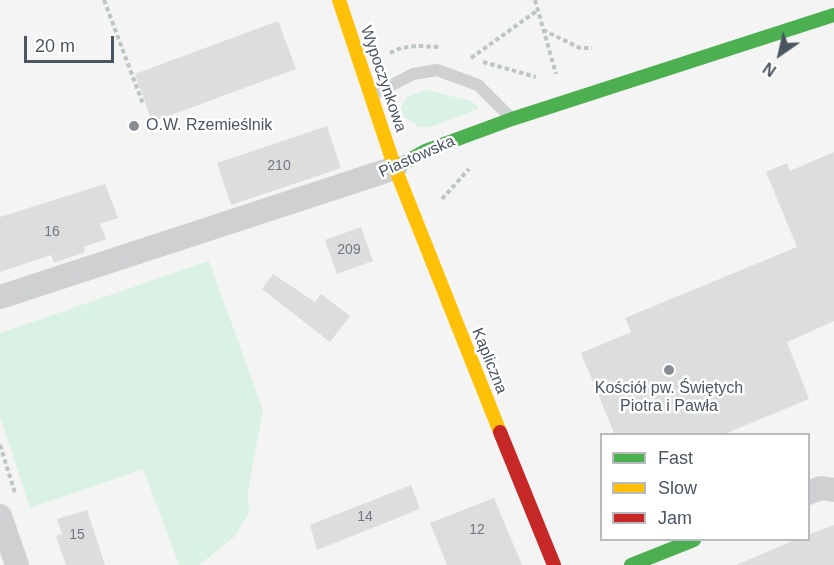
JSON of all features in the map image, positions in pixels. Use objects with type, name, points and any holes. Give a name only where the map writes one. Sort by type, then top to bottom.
[{"type":"street","name":"Wypoczynkowa","points":[[339,0],[395,168]]},
{"type":"street","name":"Piastowska","points":[[0,297],[395,168],[425,151],[512,119],[834,15]]},
{"type":"street","name":"Kapliczna","points":[[395,168],[554,565]]},
{"type":"street","points":[[810,492],[821,488],[834,490]]},
{"type":"street","points":[[0,516],[17,565]]},
{"type":"street","points":[[631,565],[691,541]]},
{"type":"lane","points":[[371,97],[413,74],[437,70],[478,85],[512,119]]},
{"type":"path","points":[[104,0],[143,104]]},
{"type":"path","points":[[535,0],[558,80]]},
{"type":"path","points":[[471,58],[538,10]]},
{"type":"path","points":[[543,30],[580,48],[592,48]]},
{"type":"path","points":[[361,65],[401,48],[428,45],[442,48]]},
{"type":"path","points":[[461,54],[539,78]]},
{"type":"path","points":[[437,204],[474,164]]},
{"type":"green space","points":[[426,90],[471,101],[478,106],[478,109],[430,127],[419,127],[404,117],[401,107],[407,97]]},
{"type":"green space","points":[[209,261],[263,410],[248,492],[249,514],[233,538],[199,565],[179,565],[143,469],[30,508],[0,416],[0,333]]},
{"type":"building","points":[[278,21],[296,69],[152,122],[135,74]]},
{"type":"building","points":[[327,126],[341,168],[231,205],[217,163]]},
{"type":"building","points":[[834,152],[834,321],[787,342],[809,399],[727,433],[614,433],[581,353],[631,332],[625,318],[797,247],[766,172],[787,163],[790,171]]},
{"type":"building","points":[[105,184],[118,218],[100,224],[106,239],[84,247],[85,252],[54,263],[51,255],[0,272],[0,217]]},
{"type":"building","points":[[361,227],[373,261],[337,274],[325,240]]},
{"type":"building","points":[[273,274],[315,302],[321,294],[350,316],[330,342],[262,289]]},
{"type":"building","points":[[411,485],[420,509],[317,550],[310,525]]},
{"type":"building","points":[[494,498],[522,565],[447,565],[430,523]]},
{"type":"building","points":[[87,510],[105,565],[66,565],[56,536],[62,534],[57,519]]},
{"type":"building","points":[[834,525],[834,565],[736,565],[793,541],[810,541],[810,534]]},
{"type":"traffic: fast","points":[[395,168],[425,151],[512,119],[834,15]]},
{"type":"traffic: fast","points":[[631,565],[691,541]]},
{"type":"traffic: slow","points":[[339,0],[395,168],[500,432]]},
{"type":"traffic: jam","points":[[500,432],[554,565]]},
{"type":"place","name":"O.W. Rzemieślnik","points":[[134,126]]},
{"type":"place","name":"Kościół pw. Świętych Piotra i Pawła","points":[[669,370]]}]
